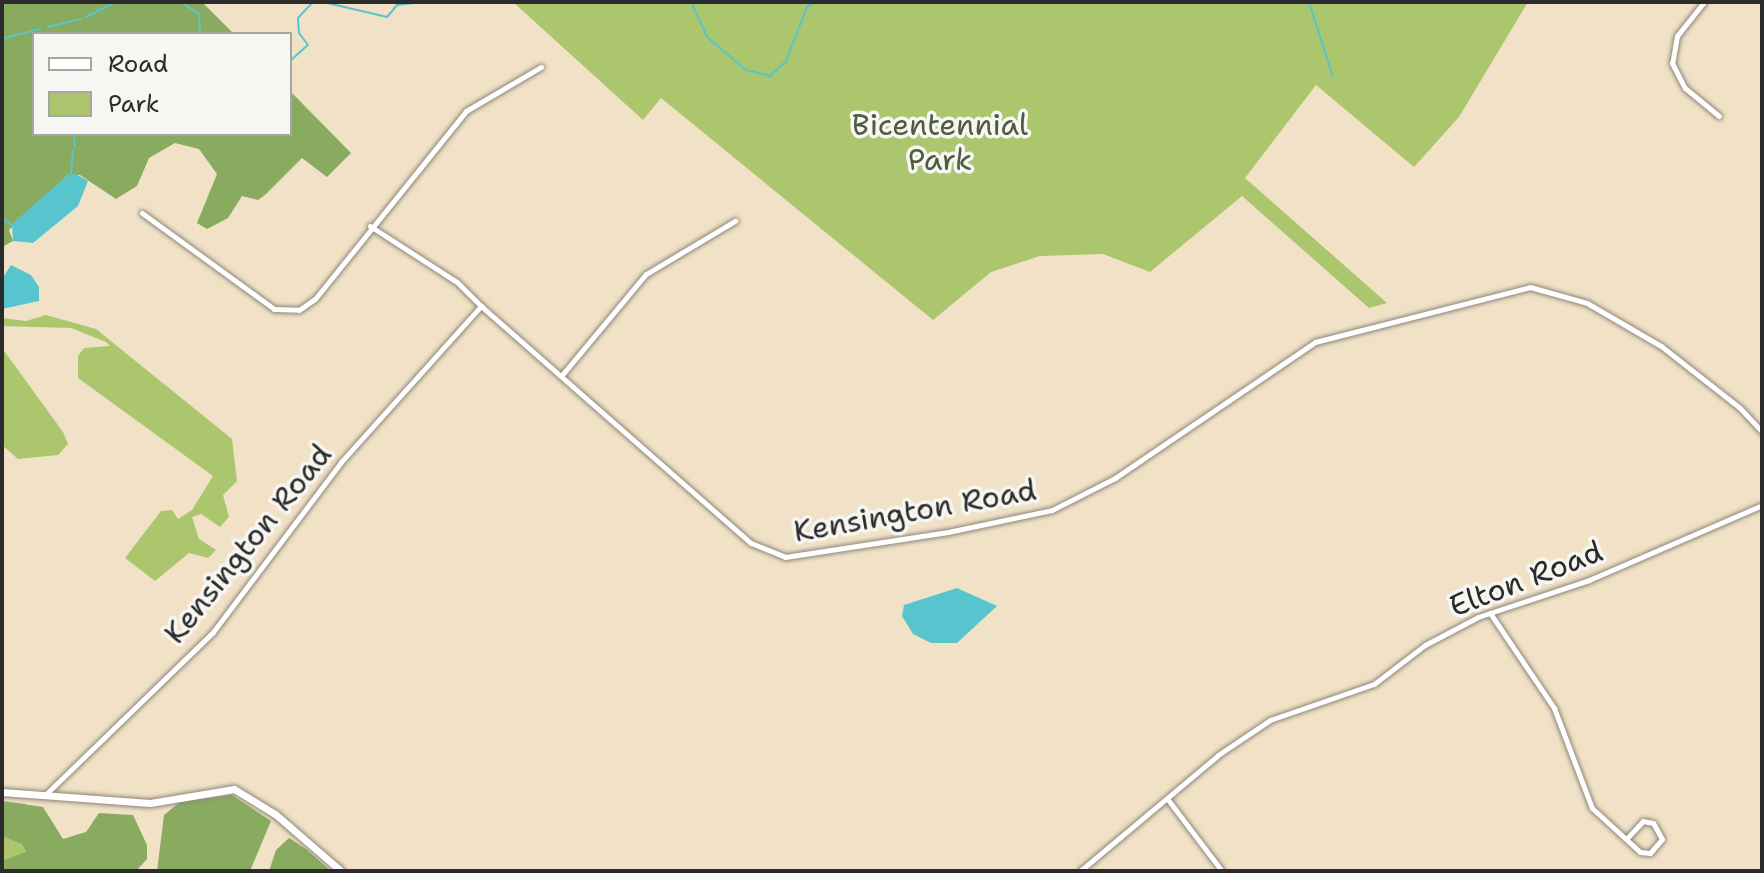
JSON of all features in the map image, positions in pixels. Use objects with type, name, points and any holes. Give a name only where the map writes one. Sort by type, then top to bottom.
[{"type":"street","points":[[1704,2],[1677,36],[1672,63],[1685,88],[1719,116]]},
{"type":"street","points":[[142,213],[274,309],[299,310],[315,299],[370,226],[466,111],[541,67]]},
{"type":"street","points":[[562,375],[646,274],[735,221]]},
{"type":"street","points":[[370,226],[457,282],[481,306]]},
{"type":"street","name":"Kensington Road","points":[[45,795],[213,632],[341,462],[481,306],[751,543],[785,557],[1052,510],[1115,478],[1315,342],[1530,287],[1587,303],[1661,346],[1740,408],[1762,432]]},
{"type":"street","name":"Elton Road","points":[[1080,871],[1169,801],[1244,735],[1374,684],[1452,629],[1589,580],[1762,505]]},
{"type":"street","points":[[1490,613],[1554,708],[1592,808],[1628,837],[1640,852],[1650,853],[1662,839],[1653,823],[1643,821],[1628,837]]},
{"type":"street","points":[[2,792],[150,803],[234,789],[275,814],[341,871]]},
{"type":"street","points":[[1169,801],[1222,871]]},
{"type":"green space","points":[[2,2],[202,2],[232,32],[32,32],[32,136],[292,136],[292,93],[351,153],[327,177],[302,158],[265,195],[258,200],[242,196],[228,218],[207,229],[197,223],[217,174],[199,149],[175,143],[149,158],[137,186],[116,199],[80,175],[68,175],[9,230],[13,241],[2,247]]},
{"type":"green space","name":"Bicentennial Park","points":[[513,2],[1528,2],[1459,117],[1414,167],[1316,85],[1245,178],[1387,303],[1369,308],[1242,196],[1150,272],[1103,254],[1040,256],[991,272],[933,320],[661,98],[643,120]]},
{"type":"green space","points":[[46,315],[96,329],[232,439],[237,481],[223,495],[229,517],[220,527],[201,514],[192,517],[199,539],[216,550],[208,558],[189,553],[155,581],[125,558],[161,511],[172,510],[178,519],[192,510],[213,476],[78,378],[78,356],[84,348],[110,346],[106,342],[71,328],[2,326],[2,318],[26,321]]},
{"type":"green space","points":[[2,348],[63,432],[68,444],[58,455],[18,459],[2,445]]},
{"type":"green space","points":[[232,795],[271,821],[250,871],[157,871],[164,815],[180,802]]},
{"type":"green space","points":[[2,801],[26,804],[22,844],[26,852],[2,871]]},
{"type":"green space","points":[[2,801],[43,807],[63,839],[86,832],[99,813],[133,815],[147,845],[147,859],[136,871],[2,871],[2,861],[26,852],[22,844],[2,836]]},
{"type":"green space","points":[[289,838],[331,871],[269,871],[276,850]]},
{"type":"water","points":[[76,174],[88,181],[78,206],[33,243],[13,241],[12,224],[68,175]]},
{"type":"water","points":[[11,265],[31,275],[39,287],[39,301],[2,309],[2,279]]},
{"type":"water","points":[[957,588],[997,606],[957,643],[931,643],[913,634],[902,616],[904,605]]},
{"type":"waterway","points":[[86,17],[115,2]]},
{"type":"waterway","points":[[292,59],[308,45],[299,33],[298,18],[313,2]]},
{"type":"waterway","points":[[323,2],[387,17],[397,5],[422,2]]},
{"type":"waterway","points":[[691,2],[707,37],[746,70],[770,76],[786,61],[807,7],[815,2]]},
{"type":"waterway","points":[[1309,2],[1333,77]]},
{"type":"waterway","points":[[184,4],[199,14],[200,32]]},
{"type":"waterway","points":[[47,27],[81,19]]},
{"type":"waterway","points":[[2,39],[40,29]]},
{"type":"waterway","points":[[74,136],[75,147]]},
{"type":"waterway","points":[[71,174],[73,151]]},
{"type":"waterway","points":[[2,218],[13,226]]}]
